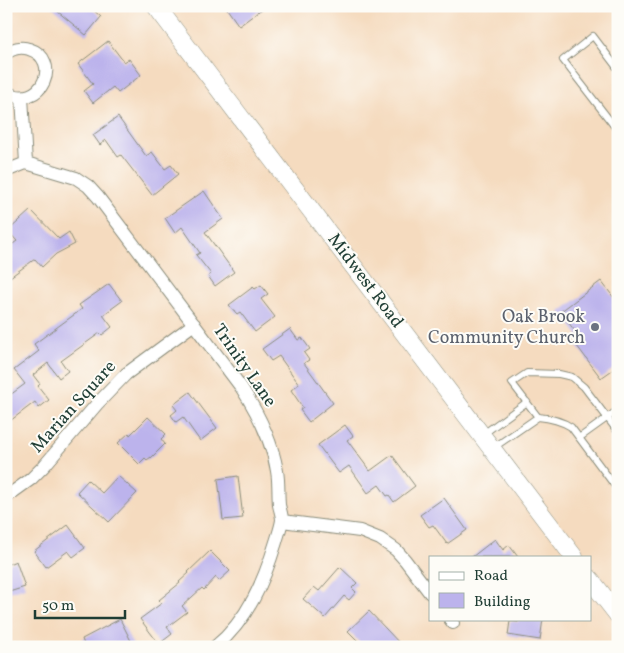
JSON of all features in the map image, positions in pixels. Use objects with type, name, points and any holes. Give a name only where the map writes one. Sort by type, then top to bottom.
[{"type":"main road","name":"Midwest Road","points":[[156,6],[573,556]]},
{"type":"main road","points":[[592,582],[618,615]]},
{"type":"street","points":[[6,53],[16,48],[30,49],[36,52],[45,63],[46,70],[46,78],[43,85],[30,96],[13,96],[6,92]]},
{"type":"street","points":[[6,171],[26,163],[22,97]]},
{"type":"street","name":"Trinity Lane","points":[[26,163],[76,178],[88,186],[98,197],[241,387],[253,405],[269,438],[276,464],[282,520],[269,566],[260,587],[239,622],[215,647]]},
{"type":"street","name":"Marian Square","points":[[6,497],[31,479],[44,466],[97,404],[126,374],[194,324]]},
{"type":"street","points":[[282,520],[360,531],[380,539],[396,550],[429,592]]},
{"type":"lane","points":[[618,69],[593,36],[563,60],[618,131]]},
{"type":"lane","points":[[538,416],[512,383],[527,372],[572,376],[584,387],[618,432]]},
{"type":"lane","points":[[487,442],[527,402]]},
{"type":"lane","points":[[579,438],[618,410]]},
{"type":"lane","points":[[487,442],[538,416],[564,423],[579,438],[618,490]]},
{"type":"building","points":[[51,6],[89,6],[101,17],[86,35]]},
{"type":"building","points":[[225,6],[266,6],[239,26]]},
{"type":"building","points":[[108,41],[124,62],[129,59],[141,75],[118,93],[113,87],[93,103],[84,91],[93,84],[78,64]]},
{"type":"building","points":[[118,117],[146,156],[152,152],[165,169],[171,165],[178,174],[152,195],[121,155],[118,157],[106,140],[100,145],[93,135]]},
{"type":"building","points":[[204,191],[223,219],[205,232],[234,272],[215,286],[208,276],[211,274],[196,255],[200,253],[182,227],[175,233],[165,218]]},
{"type":"building","points":[[31,210],[59,239],[69,232],[75,244],[56,254],[42,267],[35,259],[6,280],[6,249],[17,241],[8,231]]},
{"type":"building","name":"Oak Brook Community Church","points":[[601,281],[618,303],[618,366],[601,378],[577,346],[583,341],[560,312]]},
{"type":"building","points":[[109,284],[122,301],[103,315],[112,327],[102,335],[100,333],[61,361],[68,371],[59,378],[48,363],[33,375],[40,384],[38,386],[49,400],[39,408],[35,402],[6,424],[6,398],[25,384],[14,370],[39,351],[34,344],[82,309],[79,305]]},
{"type":"building","points":[[261,285],[268,294],[261,299],[275,317],[255,332],[240,312],[237,314],[229,305],[253,287],[255,289]]},
{"type":"building","points":[[290,329],[298,340],[302,338],[310,349],[304,353],[309,360],[304,363],[333,403],[309,422],[300,410],[303,408],[291,390],[299,384],[279,356],[271,361],[262,349]]},
{"type":"building","points":[[190,392],[217,428],[200,441],[183,417],[176,422],[171,415],[177,410],[173,405]]},
{"type":"building","points":[[148,417],[166,434],[161,439],[165,444],[151,458],[147,460],[145,458],[139,464],[118,443],[129,433],[130,435]]},
{"type":"building","points":[[345,425],[353,436],[347,440],[370,471],[392,455],[415,486],[394,502],[379,485],[368,493],[349,466],[339,473],[318,445]]},
{"type":"building","points":[[118,476],[137,493],[109,522],[77,492],[88,480],[102,493]]},
{"type":"building","points":[[238,476],[243,518],[223,520],[218,479]]},
{"type":"building","points":[[444,498],[467,530],[447,544],[433,525],[429,527],[420,515]]},
{"type":"building","points":[[68,525],[85,548],[73,557],[68,551],[46,567],[34,551]]},
{"type":"building","points":[[495,539],[503,550],[509,545],[517,556],[473,556]]},
{"type":"building","points":[[210,551],[230,571],[219,581],[216,577],[204,590],[202,588],[182,606],[187,612],[167,627],[172,634],[159,644],[140,619],[162,603],[159,600],[180,583],[188,572]]},
{"type":"building","points":[[16,561],[25,587],[6,593],[6,565]]},
{"type":"building","points":[[340,567],[357,583],[352,588],[356,592],[349,600],[344,596],[325,618],[303,599],[314,587],[319,591]]},
{"type":"building","points":[[369,611],[403,647],[364,647],[348,631]]},
{"type":"building","points":[[120,619],[134,647],[85,647],[82,639]]},
{"type":"building","points":[[519,620],[543,620],[540,640],[508,635],[510,621],[518,622]]},
{"type":"place","name":"Oak Brook Community Church","points":[[595,327]]}]
